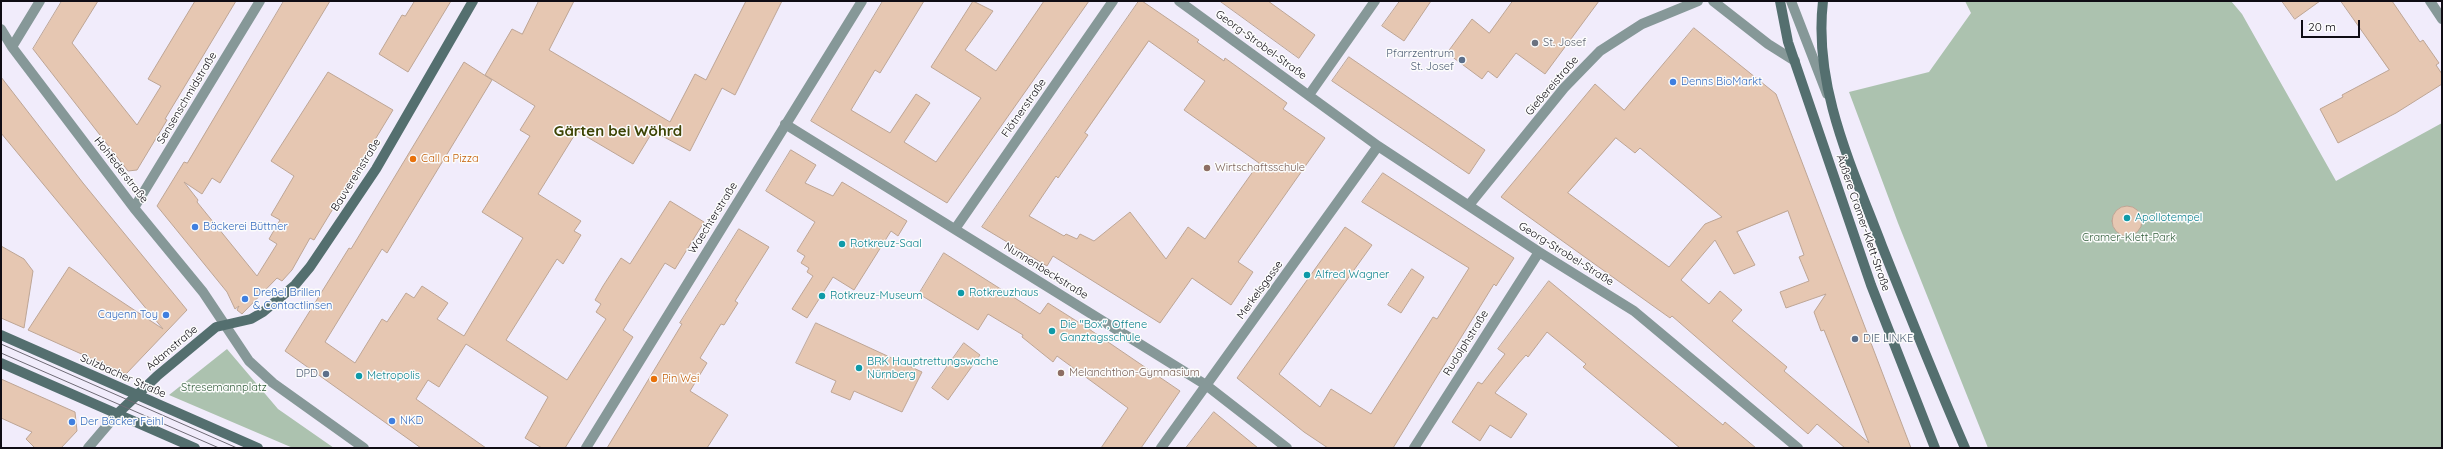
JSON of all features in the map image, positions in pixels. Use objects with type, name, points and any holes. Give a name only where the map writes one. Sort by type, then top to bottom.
[{"type":"main road","name":"Bauvereinstraße","points":[[225,324],[242,322],[263,312],[287,293],[310,267],[376,169],[473,1]]},
{"type":"main road","name":"Äußere Cramer-Klett-Straße","points":[[1780,1],[1783,23],[1794,61],[1871,285],[1935,448]]},
{"type":"main road","name":"Äußere Cramer-Klett-Straße","points":[[1823,1],[1822,51],[1828,96],[1861,192],[1965,448]]},
{"type":"main road","name":"Adamstraße","points":[[117,414],[182,354],[216,327],[225,324]]},
{"type":"main road","name":"Sulzbacher Straße","points":[[1,335],[258,448]]},
{"type":"main road","points":[[1,363],[195,448]]},
{"type":"street","points":[[12,48],[40,1]]},
{"type":"street","name":"Sensenschmidstraße","points":[[134,208],[260,1]]},
{"type":"street","name":"Waechterstraße","points":[[586,448],[862,1]]},
{"type":"street","name":"Flötnerstraße","points":[[955,229],[1114,1]]},
{"type":"street","name":"Georg-Strobel-Straße","points":[[1179,1],[1378,146],[1539,252],[1634,311],[1798,448]]},
{"type":"street","name":"Georg-Strobel-Straße","points":[[1309,95],[1375,1]]},
{"type":"street","name":"Gießereistraße","points":[[1469,205],[1564,88],[1600,51],[1642,24],[1698,1]]},
{"type":"street","points":[[1713,1],[1768,44],[1794,61]]},
{"type":"street","name":"Äußere Cramer-Klett-Straße","points":[[1791,1],[1828,96]]},
{"type":"street","points":[[2430,1],[2442,19]]},
{"type":"street","name":"Hohfederstraße","points":[[1,29],[12,48],[134,208],[203,292],[225,324]]},
{"type":"street","name":"Nunnenbeckstraße","points":[[785,124],[1206,385],[1288,448]]},
{"type":"street","name":"Merkelsgasse","points":[[1161,448],[1378,146]]},
{"type":"street","name":"Rudolphstraße","points":[[1414,448],[1539,252]]},
{"type":"street","points":[[225,324],[249,362],[261,373],[364,448]]},
{"type":"street","name":"Adamstraße","points":[[88,448],[117,414]]},
{"type":"green space","name":"Cramer-Klett-Park","points":[[1965,1],[2231,1],[2242,14],[2336,181],[2442,123],[2442,448],[1988,448],[1898,223],[1849,92],[1929,72],[1971,13]]},
{"type":"green space","name":"Stresemannplatz","points":[[227,349],[278,409],[334,448],[293,448],[169,395]]},
{"type":"building","points":[[62,1],[98,1],[72,43],[137,125],[161,86],[148,79],[195,1],[236,1],[165,119],[167,120],[137,170],[128,171],[33,49]]},
{"type":"building","points":[[284,1],[330,1],[220,183],[212,178],[202,194],[184,182],[198,200],[197,202],[257,276],[277,244],[269,239],[280,220],[271,215],[294,176],[271,161],[328,72],[393,110],[314,240],[310,238],[292,270],[282,281],[277,278],[242,314],[237,310],[239,306],[235,309],[227,292],[157,206],[184,162],[187,163]]},
{"type":"building","points":[[415,1],[451,1],[408,72],[379,54],[402,15],[405,16]]},
{"type":"building","points":[[539,1],[574,1],[549,50],[670,122],[695,74],[706,80],[746,1],[782,1],[735,95],[722,88],[690,151],[653,131],[633,164],[577,131],[538,194],[581,221],[574,231],[581,235],[563,264],[557,259],[506,340],[567,380],[606,319],[596,312],[601,304],[595,300],[603,286],[621,258],[630,264],[670,201],[704,222],[675,269],[665,263],[623,330],[633,337],[565,448],[542,448],[525,438],[548,397],[466,344],[439,387],[428,380],[416,399],[486,448],[421,448],[285,351],[349,248],[351,249],[464,62],[492,80],[387,253],[382,249],[325,342],[355,363],[382,319],[387,322],[406,293],[414,298],[422,286],[448,303],[437,319],[464,336],[523,238],[482,212],[530,136],[520,130],[535,106],[485,75],[512,29],[522,34]]},
{"type":"building","points":[[883,1],[924,1],[880,73],[875,70],[851,110],[890,133],[916,94],[930,103],[904,142],[936,162],[981,98],[931,67],[973,1],[993,11],[965,50],[996,71],[1044,1],[1089,1],[947,203],[811,121]]},
{"type":"building","points":[[1139,1],[1142,1],[1199,40],[1197,42],[1224,61],[1225,58],[1287,103],[1283,109],[1325,138],[1238,262],[1253,272],[1231,305],[1192,278],[1160,323],[1053,256],[1047,266],[982,227]],"holes":[[[1149,41],[1205,81],[1184,110],[1259,163],[1205,239],[1188,227],[1166,259],[1130,212],[1094,241],[1080,234],[1077,239],[1066,234],[1064,236],[1029,216],[1056,176],[1058,178],[1088,135],[1085,133]]]},
{"type":"building","points":[[1220,1],[1268,1],[1315,35],[1299,58]]},
{"type":"building","points":[[1400,1],[1431,1],[1404,41],[1382,26]]},
{"type":"building","name":"St. Josef","points":[[1513,1],[1599,1],[1545,74],[1516,53],[1497,78],[1488,71],[1482,79],[1447,53],[1472,19],[1489,33]]},
{"type":"building","points":[[2282,1],[2320,1],[2295,19]]},
{"type":"building","points":[[2341,1],[2392,1],[2420,42],[2423,40],[2439,63],[2436,65],[2442,74],[2442,84],[2396,113],[2338,143],[2320,109],[2343,97],[2342,95],[2389,70]]},
{"type":"building","points":[[1694,28],[1776,94],[1911,448],[1845,448],[1817,424],[1808,434],[1672,316],[1670,318],[1501,197],[1595,84],[1624,110]],"holes":[[[1616,138],[1635,153],[1640,148],[1722,217],[1705,224],[1669,267],[1568,193]],[[1788,211],[1804,255],[1799,257],[1809,281],[1780,292],[1786,308],[1826,294],[1814,312],[1821,331],[1824,330],[1869,443],[1784,371],[1787,367],[1732,321],[1742,310],[1720,291],[1709,304],[1681,280],[1715,240],[1734,274],[1755,265],[1737,232]]]},
{"type":"building","points":[[1349,57],[1485,150],[1469,174],[1332,81]]},
{"type":"building","points":[[1,77],[83,183],[187,310],[126,374],[28,330],[69,267],[163,329],[1,133]]},
{"type":"building","name":"Rotkreuz-Saal","points":[[791,150],[816,165],[805,183],[833,196],[842,182],[907,221],[898,236],[891,231],[854,290],[833,277],[807,318],[792,309],[813,276],[807,272],[809,268],[801,263],[805,256],[797,251],[815,222],[766,191]]},
{"type":"building","points":[[1383,173],[1514,258],[1496,286],[1494,284],[1393,448],[1328,448],[1304,432],[1237,378],[1345,227],[1372,245],[1279,374],[1320,407],[1331,389],[1371,414],[1433,317],[1437,319],[1469,268],[1362,202]]},
{"type":"building","name":"Apollotempel","points":[[2127,206],[2138,210],[2142,221],[2138,232],[2127,236],[2116,232],[2112,221],[2116,210]]},
{"type":"building","points":[[739,229],[769,247],[735,301],[738,303],[724,325],[721,324],[700,358],[707,363],[690,391],[728,415],[707,448],[607,448],[682,324],[680,323]]},
{"type":"building","points":[[1,246],[24,259],[33,271],[24,328],[1,318]]},
{"type":"building","points":[[944,253],[1040,314],[1048,303],[1180,391],[1141,448],[1101,448],[1128,408],[1057,356],[1053,362],[1022,337],[1023,335],[988,314],[978,330],[919,294]]},
{"type":"building","points":[[1412,269],[1424,277],[1401,313],[1388,305]]},
{"type":"building","points":[[1549,281],[1723,425],[1725,422],[1756,448],[1680,448],[1583,367],[1586,364],[1547,332],[1528,357],[1526,355],[1495,393],[1527,414],[1511,438],[1490,425],[1480,441],[1452,422],[1478,382],[1482,384],[1505,354],[1498,349]]},
{"type":"building","name":"BRK Hauptrettungswache Nürnberg","points":[[816,323],[922,372],[902,412],[854,391],[850,400],[831,392],[836,381],[796,363]]},
{"type":"building","points":[[964,343],[980,355],[948,400],[932,388]]},
{"type":"building","points":[[1,379],[75,412],[77,431],[61,448],[35,448],[26,439],[32,432],[1,418]]},
{"type":"building","points":[[1214,412],[1258,448],[1186,448]]},
{"type":"tram line","points":[[1,344],[237,448]]},
{"type":"tram line","points":[[1,353],[219,448]]},
{"type":"place","name":"St. Josef","points":[[1535,43]]},
{"type":"place","name":"Pfarrzentrum St. Josef","points":[[1462,60]]},
{"type":"place","name":"Denns BioMarkt","points":[[1673,82]]},
{"type":"place","name":"Call a Pizza","points":[[413,159]]},
{"type":"place","name":"Wirtschaftsschule","points":[[1207,168]]},
{"type":"place","name":"Apollotempel","points":[[2127,218]]},
{"type":"place","name":"Bäckerei Büttner","points":[[195,227]]},
{"type":"place","name":"Rotkreuz-Saal","points":[[842,244]]},
{"type":"place","name":"Alfred Wagner","points":[[1307,275]]},
{"type":"place","name":"Rotkreuzhaus","points":[[961,293]]},
{"type":"place","name":"Rotkreuz-Museum","points":[[822,296]]},
{"type":"place","name":"Dreßel Brillen & Contactlinsen","points":[[245,299]]},
{"type":"place","name":"Cayenn Toy","points":[[166,315]]},
{"type":"place","name":"Die \"Box\", Offene Ganztagsschule","points":[[1052,331]]},
{"type":"place","name":"DIE LINKE","points":[[1855,339]]},
{"type":"place","name":"BRK Hauptrettungswache Nürnberg","points":[[859,368]]},
{"type":"place","name":"Melanchthon-Gymnasium","points":[[1061,373]]},
{"type":"place","name":"DPD","points":[[326,374]]},
{"type":"place","name":"Metropolis","points":[[359,376]]},
{"type":"place","name":"Pin Wei","points":[[654,379]]},
{"type":"place","name":"NKD","points":[[392,421]]},
{"type":"place","name":"Der Bäcker Feihl","points":[[72,422]]},
{"type":"district","name":"Gärten bei Wöhrd","points":[[618,131]]}]
